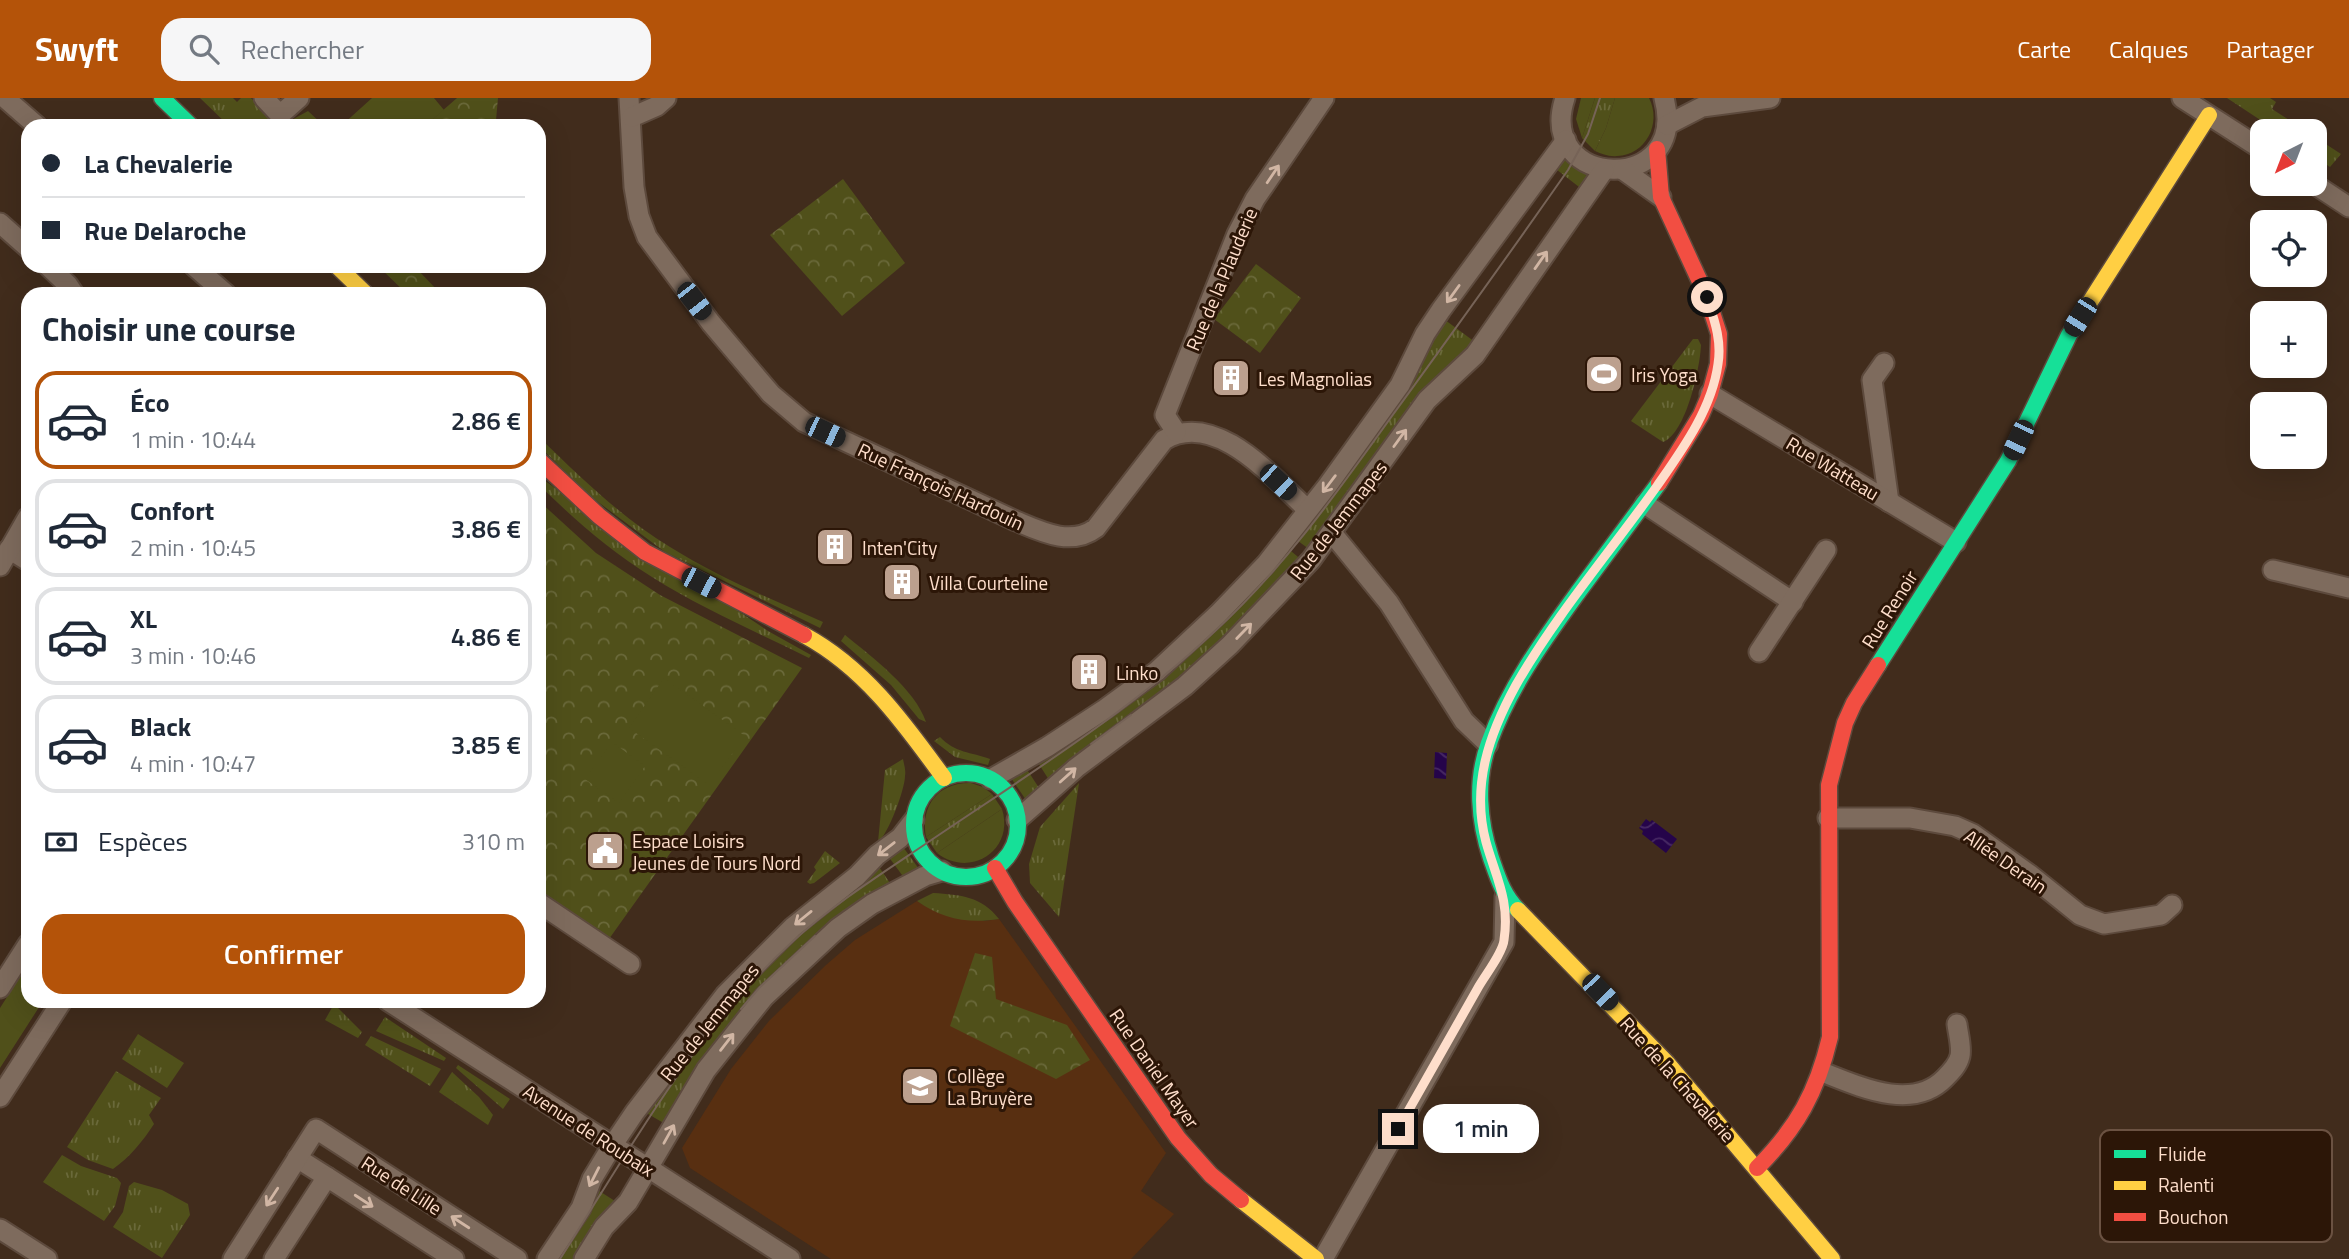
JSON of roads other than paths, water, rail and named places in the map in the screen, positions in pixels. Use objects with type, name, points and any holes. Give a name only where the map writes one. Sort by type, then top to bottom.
[{"type":"street","points":[[5,98],[29,119]]},
{"type":"street","points":[[162,98],[184,119]]},
{"type":"street","points":[[264,98],[280,115],[299,98]]},
{"type":"street","points":[[630,108],[657,106],[666,98]]},
{"type":"street","name":"Rue de la Plauderie","points":[[1176,432],[1165,415],[1237,234],[1255,199],[1324,98]]},
{"type":"street","points":[[1614,170],[1636,166],[1657,149],[1667,125],[1664,98]]},
{"type":"street","points":[[1671,98],[1702,107]]},
{"type":"street","points":[[1667,125],[1702,107],[1770,98]]},
{"type":"street","points":[[2182,98],[2250,142]]},
{"type":"street","points":[[1561,102],[1561,125],[1566,140]]},
{"type":"street","name":"Rue François Hardouin","points":[[630,108],[634,187],[639,216],[647,237],[711,323],[771,394],[804,422],[1016,521],[1062,537],[1076,537],[1096,528],[1164,440],[1176,432]]},
{"type":"street","name":"Rue Renoir","points":[[1757,1168],[1779,1147],[1807,1107],[1822,1072],[1829,1037],[1829,785],[1835,750],[1843,726],[1854,703],[2008,461],[2069,335],[2209,115]]},
{"type":"street","name":"Rue de la Chevalerie","points":[[1566,140],[1575,154],[1588,164],[1614,170],[1661,197]]},
{"type":"street","name":"Rue de Jemmapes","points":[[990,779],[1047,747],[1105,709],[1157,670],[1218,614],[1266,564],[1400,385],[1425,334],[1441,310],[1566,140]]},
{"type":"street","name":"Rue de la Chevalerie","points":[[1657,149],[1661,197],[1707,297],[1719,334],[1718,364],[1710,394],[1671,466],[1544,639],[1515,687],[1488,744],[1480,787],[1480,812],[1486,843],[1504,897],[1667,1063],[1832,1259]]},
{"type":"street","name":"Rue de Jemmapes","points":[[1017,820],[1076,768],[1185,686],[1221,653],[1311,560],[1427,400],[1475,355],[1614,170]]},
{"type":"street","points":[[2328,193],[2349,206]]},
{"type":"street","points":[[0,223],[21,242]]},
{"type":"street","points":[[54,273],[68,287]]},
{"type":"street","points":[[202,273],[218,287]]},
{"type":"street","points":[[344,273],[359,287]]},
{"type":"street","points":[[1884,363],[1872,380],[1889,502]]},
{"type":"street","name":"Rue Watteau","points":[[1710,394],[1956,542]]},
{"type":"street","points":[[1176,432],[1192,431],[1214,435],[1247,454],[1308,510]]},
{"type":"street","points":[[546,467],[596,513],[645,552],[826,647],[852,665],[904,721],[944,778]]},
{"type":"street","points":[[1645,504],[1793,603]]},
{"type":"street","points":[[5,558],[21,529]]},
{"type":"street","points":[[1332,533],[1389,603],[1464,721],[1488,744]]},
{"type":"street","points":[[1759,652],[1826,550]]},
{"type":"street","points":[[2273,570],[2349,588]]},
{"type":"street","points":[[967,773],[990,779],[1009,796],[1017,820],[1013,847],[995,868],[982,874],[955,876],[942,871],[929,862],[915,835],[914,820],[919,803],[929,788],[944,778],[967,773]]},
{"type":"street","name":"Allée Derain","points":[[1828,818],[1910,818],[1955,826],[1984,842],[2080,915],[2104,924],[2161,915],[2172,905]]},
{"type":"street","name":"Rue de Jemmapes","points":[[547,1259],[581,1208],[592,1179],[612,1146],[708,1016],[793,926],[857,876],[877,855],[900,838],[914,820]]},
{"type":"street","name":"Rue Daniel Mayer","points":[[995,868],[1015,902],[1178,1138],[1211,1175],[1316,1259]]},
{"type":"street","name":"Rue de Jemmapes","points":[[584,1259],[604,1227],[628,1202],[706,1070],[764,998],[838,928],[872,904],[925,876],[942,871]]},
{"type":"street","points":[[1323,1259],[1504,942],[1504,897]]},
{"type":"street","points":[[546,908],[630,964]]},
{"type":"street","points":[[1,983],[21,954]]},
{"type":"street","points":[[0,1097],[57,1008]]},
{"type":"street","name":"Avenue de Roubaix","points":[[399,1008],[790,1259]]},
{"type":"street","points":[[1822,1072],[1872,1091],[1896,1095],[1919,1092],[1939,1084],[1953,1070],[1960,1055],[1957,1024]]},
{"type":"street","name":"Rue de Lille","points":[[233,1259],[316,1129],[517,1259]]},
{"type":"street","name":"Rue de Lille","points":[[297,1158],[454,1259]]},
{"type":"street","points":[[274,1259],[327,1177]]},
{"type":"street","points":[[0,1229],[47,1259]]},
{"type":"water","points":[[1435,752],[1447,753],[1446,779],[1434,778]]},
{"type":"water","points":[[1646,819],[1650,822],[1652,820],[1677,839],[1666,853],[1642,834],[1643,831],[1639,828]]},
{"type":"tram line","points":[[560,1259],[638,1134],[694,1053],[724,1014],[791,943],[855,892],[1111,717],[1215,631],[1264,581],[1309,528],[1351,472],[1568,170],[1588,134],[1600,98]]},
{"type":"tram line","points":[[1091,744],[1131,715]]},
{"type":"tram line","points":[[741,1009],[760,987],[815,936]]},
{"type":"place","name":"Iris Yoga","points":[[1604,374]]},
{"type":"place","name":"Les Magnolias","points":[[1231,378]]},
{"type":"place","name":"Inten'City","points":[[835,547]]},
{"type":"place","name":"Villa Courteline","points":[[902,582]]},
{"type":"place","name":"Linko","points":[[1089,672]]},
{"type":"place","name":"Espace Loisirs Jeunes de Tours Nord","points":[[605,851]]},
{"type":"place","name":"Collège La Bruyère","points":[[920,1086]]}]
